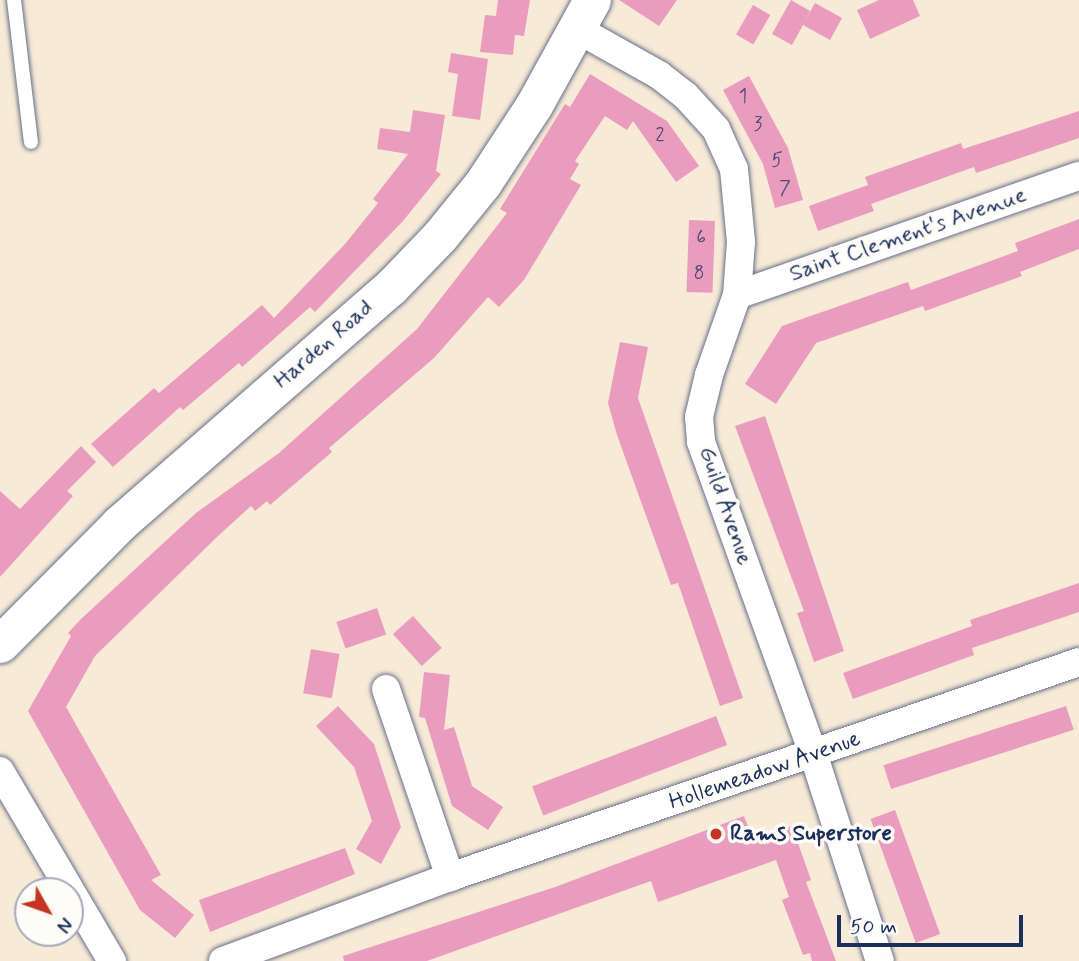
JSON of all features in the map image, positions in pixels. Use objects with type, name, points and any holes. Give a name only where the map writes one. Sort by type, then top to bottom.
[{"type":"street","name":"Guild Avenue","points":[[585,14],[659,75],[716,129],[734,169],[740,242],[737,295],[709,375],[699,417],[701,442],[814,756],[880,961]]},
{"type":"street","name":"Harden Road","points":[[0,644],[120,524],[390,288],[440,236],[483,183],[585,14]]},
{"type":"street","name":"Saint Clement's Avenue","points":[[737,295],[1079,176]]},
{"type":"street","name":"Hollemeadow Avenue","points":[[223,961],[450,877],[814,756],[1079,662]]},
{"type":"street","points":[[386,689],[450,877]]},
{"type":"street","points":[[0,771],[112,961]]},
{"type":"lane","points":[[15,0],[32,142]]},
{"type":"building","points":[[498,0],[530,0],[524,36],[515,35],[513,55],[480,52],[485,15],[496,16]]},
{"type":"building","points":[[619,0],[677,0],[659,26]]},
{"type":"building","points":[[791,0],[810,11],[805,21],[815,3],[842,18],[830,40],[803,25],[792,45],[772,34]]},
{"type":"building","points":[[879,0],[913,0],[920,16],[870,39],[857,10]]},
{"type":"building","points":[[753,5],[770,15],[753,44],[736,34]]},
{"type":"building","points":[[451,53],[488,59],[480,120],[452,116],[458,74],[448,72]]},
{"type":"building","points":[[590,74],[667,121],[699,166],[676,182],[633,121],[627,130],[605,116],[575,161],[579,164],[570,179],[581,185],[524,280],[499,307],[488,297],[434,358],[329,448],[332,452],[270,505],[267,501],[255,511],[251,506],[218,536],[95,656],[66,707],[161,875],[151,880],[194,915],[175,938],[140,910],[28,711],[71,636],[68,633],[81,619],[196,513],[279,453],[417,329],[507,213],[500,209],[565,104],[570,107]]},
{"type":"building","points":[[749,76],[788,148],[803,200],[775,208],[763,164],[723,90]]},
{"type":"building","points":[[413,110],[445,115],[436,171],[441,174],[403,221],[315,312],[310,307],[242,367],[239,363],[183,410],[180,407],[113,467],[91,444],[154,388],[159,393],[262,305],[274,318],[345,244],[378,203],[373,199],[408,154],[377,149],[380,128],[410,132]]},
{"type":"building","points":[[1079,111],[1079,138],[976,173],[974,167],[871,204],[874,211],[818,231],[809,206],[868,185],[865,177],[961,143],[963,149]]},
{"type":"building","points":[[1079,219],[1079,249],[1020,272],[1022,276],[925,311],[923,306],[816,343],[776,404],[745,384],[782,326],[908,282],[911,290],[1018,251],[1015,243]]},
{"type":"building","points":[[689,220],[715,221],[712,293],[686,292]]},
{"type":"building","points":[[620,342],[648,347],[638,398],[743,698],[720,706],[678,583],[671,585],[608,403]]},
{"type":"building","points":[[765,416],[844,651],[814,662],[797,613],[804,611],[735,426]]},
{"type":"building","points":[[81,446],[96,462],[67,491],[73,496],[0,577],[0,491],[20,509]]},
{"type":"building","points":[[1079,583],[1079,612],[972,648],[974,655],[853,699],[843,673],[972,626],[970,620]]},
{"type":"building","points":[[377,608],[386,634],[345,648],[336,622]]},
{"type":"building","points":[[413,616],[442,648],[422,666],[393,634]]},
{"type":"building","points":[[311,649],[340,654],[332,698],[303,693]]},
{"type":"building","points":[[424,672],[450,675],[444,730],[454,727],[472,786],[503,807],[488,830],[452,806],[425,718],[419,717]]},
{"type":"building","points":[[338,706],[374,744],[401,827],[381,864],[356,849],[372,821],[354,767],[316,726]]},
{"type":"building","points":[[1066,706],[1074,730],[891,789],[883,765]]},
{"type":"building","points":[[716,716],[727,745],[543,816],[532,787]]},
{"type":"building","points":[[895,810],[940,934],[916,943],[871,819]]},
{"type":"building","points":[[744,816],[753,840],[792,826],[811,880],[806,882],[836,961],[812,961],[810,953],[803,955],[782,900],[789,897],[776,860],[658,902],[651,881],[427,961],[344,961],[343,956],[555,887]]},
{"type":"building","points":[[345,848],[355,874],[210,932],[199,900]]},
{"type":"place","name":"Rams Superstore","points":[[716,834]]}]
